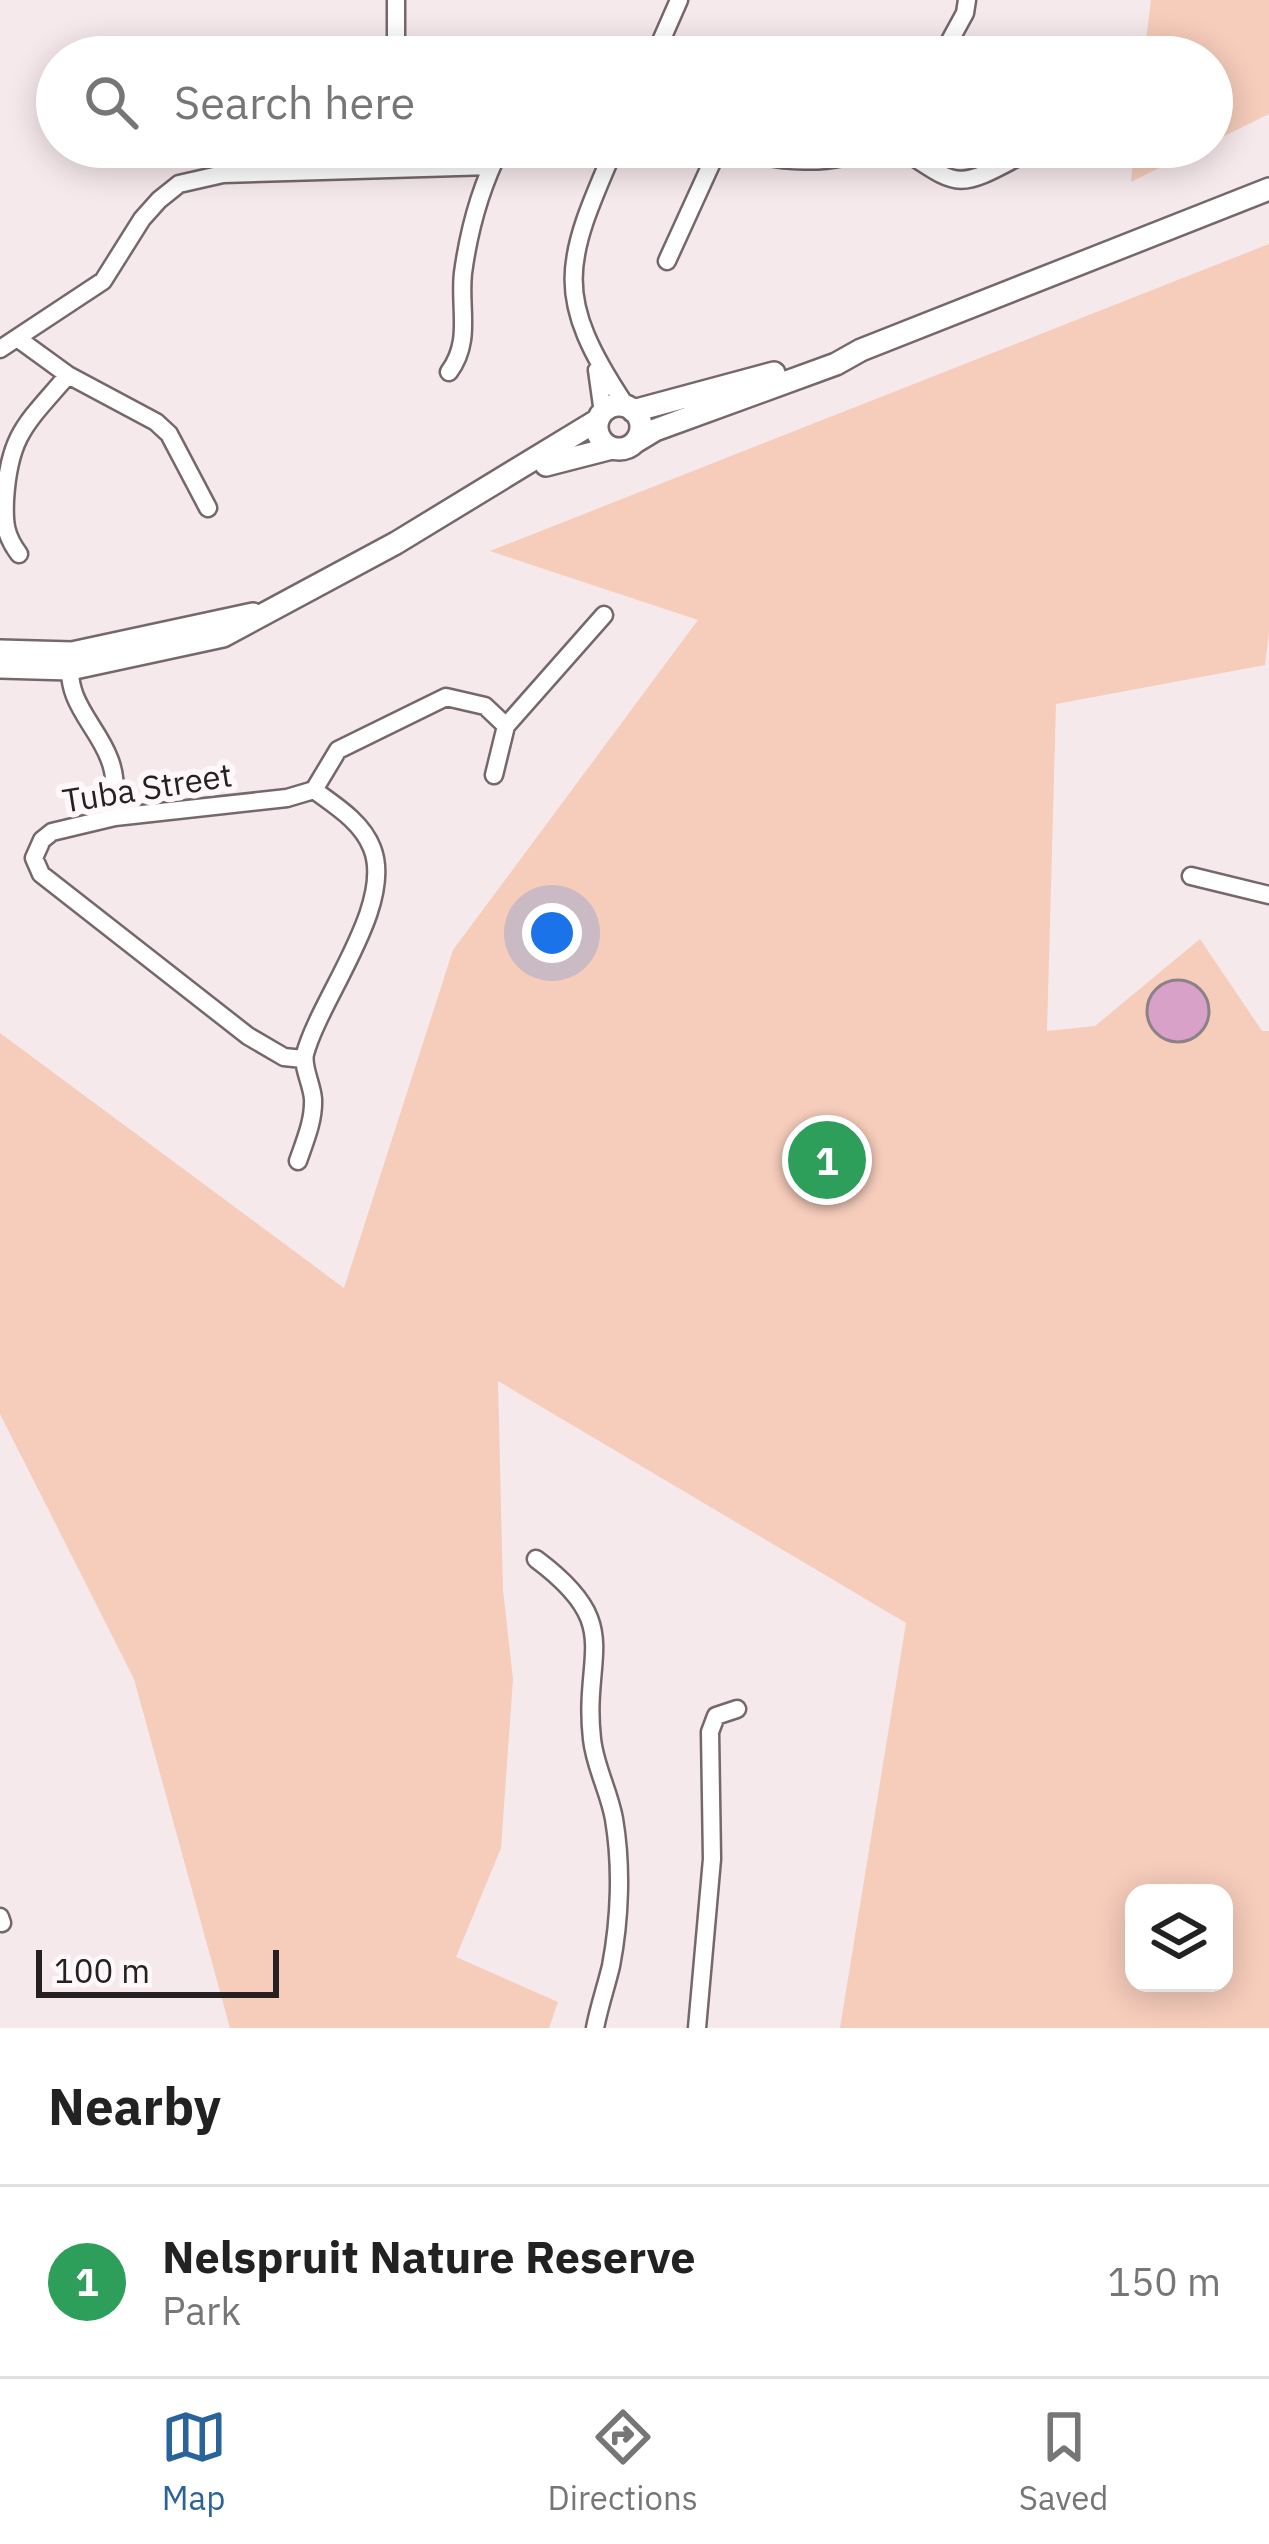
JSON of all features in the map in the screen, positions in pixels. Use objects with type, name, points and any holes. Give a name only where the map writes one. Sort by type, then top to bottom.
[{"type":"main road","points":[[0,667],[71,661],[265,614],[506,480],[610,407],[630,409],[861,350],[1269,189]]},
{"type":"main road","points":[[506,480],[570,456],[620,449],[655,430],[836,364],[861,350]]},
{"type":"main road","points":[[630,409],[641,426],[635,442]]},
{"type":"main road","points":[[601,416],[599,437],[612,448]]},
{"type":"main road","points":[[0,651],[71,661]]},
{"type":"street","points":[[396,36],[397,0]]},
{"type":"street","points":[[663,36],[679,0]]},
{"type":"street","points":[[952,36],[967,0]]},
{"type":"street","points":[[0,350],[104,281],[159,200],[179,184],[201,177],[361,168]]},
{"type":"street","points":[[449,372],[464,345],[463,275],[473,221],[491,168]]},
{"type":"street","points":[[601,416],[597,363],[578,310],[571,266],[579,230],[606,168]]},
{"type":"street","points":[[668,261],[710,168]]},
{"type":"street","points":[[931,168],[962,183],[998,168]]},
{"type":"street","points":[[17,338],[68,375],[156,422],[169,434],[208,508]]},
{"type":"street","points":[[597,363],[630,409]]},
{"type":"street","points":[[19,554],[4,526],[12,446],[68,375]]},
{"type":"street","points":[[494,776],[506,726],[604,616]]},
{"type":"street","points":[[71,661],[83,720],[110,760],[115,817]]},
{"type":"street","points":[[298,1161],[313,1101],[303,1059],[370,906],[378,874],[372,847],[355,820],[314,790],[338,750],[446,698],[485,706],[506,726]]},
{"type":"street","name":"Tuba Street","points":[[303,1059],[284,1057],[248,1036],[35,866],[36,849],[52,832],[115,817],[287,798],[314,790]]},
{"type":"street","points":[[1191,876],[1269,895]]},
{"type":"street","points":[[536,1559],[580,1600],[593,1626],[596,1669],[590,1726],[594,1760],[614,1818],[619,1871],[616,1937],[595,2028]]},
{"type":"street","points":[[697,2028],[712,1859],[710,1732],[716,1716],[737,1708]]},
{"type":"shaded area","points":[[1151,0],[1269,0],[1269,114],[1233,132],[1233,36],[1147,36]]},
{"type":"shaded area","points":[[1132,168],[1159,168],[1131,182]]},
{"type":"shaded area","points":[[1269,244],[1269,632],[1265,665],[1056,704],[1047,1031],[1095,1026],[1200,939],[1262,1031],[1269,1031],[1269,2028],[840,2028],[906,1623],[498,1381],[503,1590],[513,1679],[501,1848],[456,1957],[558,2002],[549,2028],[230,2028],[134,1679],[0,1414],[0,1033],[344,1288],[453,950],[698,620],[490,551]]},
{"type":"building","points":[[1178,980],[1200,989],[1209,1011],[1200,1033],[1178,1042],[1156,1033],[1147,1011],[1156,989]]},
{"type":"place","name":"Nelspruit Nature Reserve","points":[[827,1160]]}]
